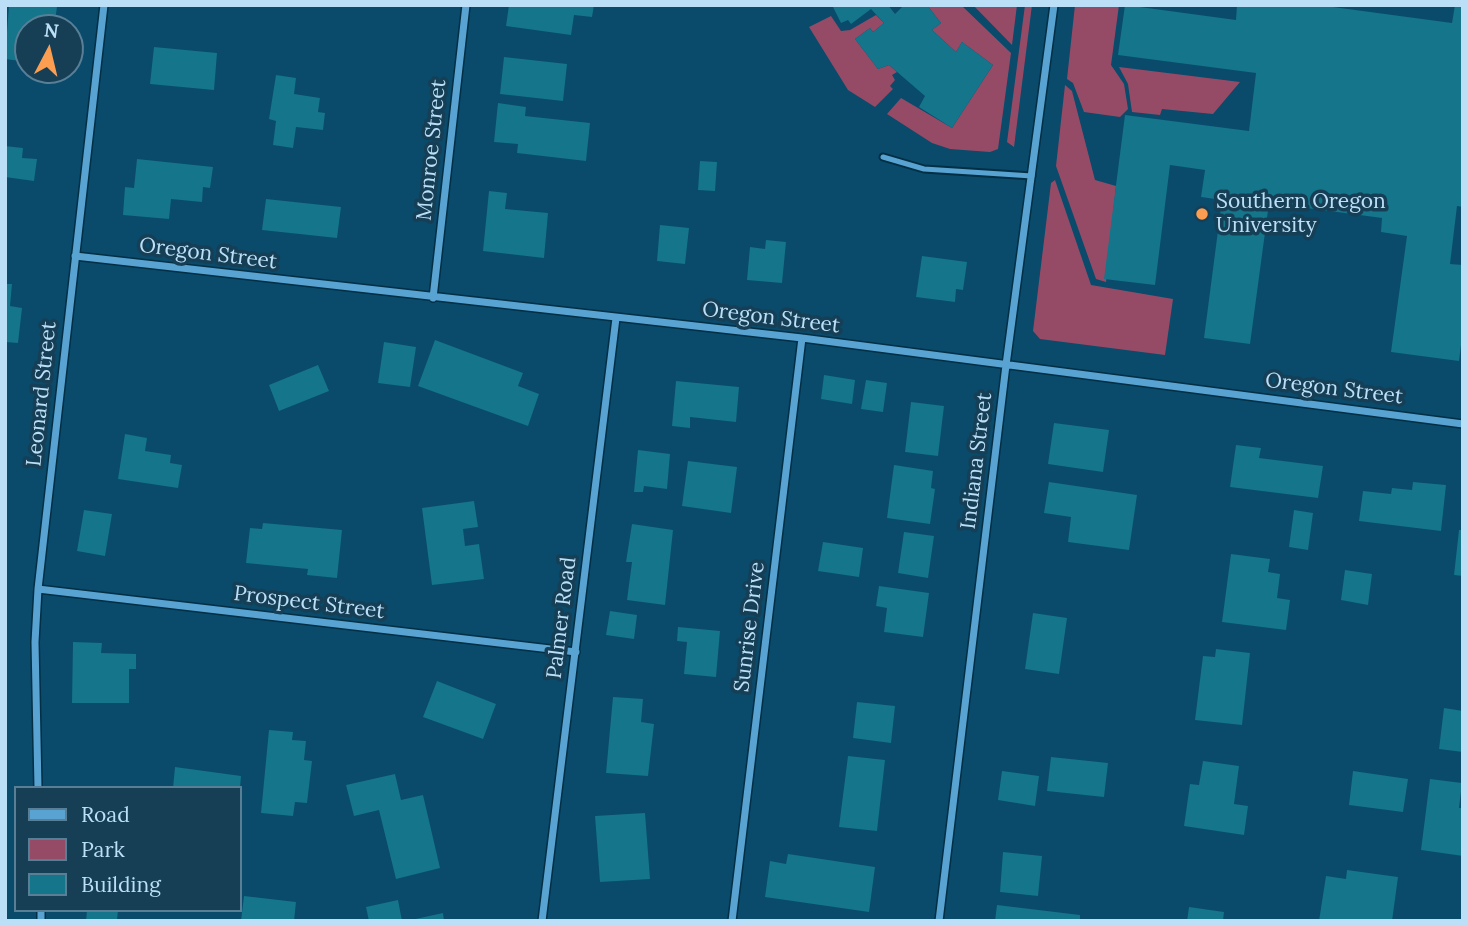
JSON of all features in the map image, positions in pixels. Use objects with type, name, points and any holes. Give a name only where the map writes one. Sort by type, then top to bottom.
[{"type":"street","name":"Leonard Street","points":[[38,786],[38,589],[104,5]]},
{"type":"street","name":"Monroe Street","points":[[433,298],[466,5]]},
{"type":"street","name":"Indiana Street","points":[[939,921],[1006,365],[1054,5]]},
{"type":"street","name":"Oregon Street","points":[[75,256],[802,338],[1463,424]]},
{"type":"street","name":"Palmer Road","points":[[542,921],[616,318]]},
{"type":"street","name":"Sunrise Drive","points":[[732,921],[802,338]]},
{"type":"street","name":"Prospect Street","points":[[38,589],[576,652]]},
{"type":"lane","points":[[883,157],[924,169],[1032,176]]},
{"type":"green space","points":[[927,5],[961,5],[1011,53],[998,149],[990,152],[950,149],[932,143],[887,114],[901,98],[952,128],[993,65],[962,42],[956,52],[932,30],[941,23]]},
{"type":"green space","points":[[973,5],[1017,5],[1012,45]]},
{"type":"green space","points":[[1025,5],[1032,5],[1014,147],[1007,142]]},
{"type":"green space","points":[[1075,5],[1119,5],[1111,65],[1124,84],[1128,109],[1120,117],[1084,112],[1073,83],[1067,79]]},
{"type":"green space","points":[[876,15],[884,23],[873,32],[870,28],[855,39],[878,69],[889,65],[897,72],[892,75],[895,80],[890,86],[893,89],[875,107],[848,90],[809,27],[831,16],[841,31],[850,30]]},
{"type":"green space","points":[[1119,67],[1240,82],[1213,114],[1162,109],[1160,115],[1132,112],[1128,84]]},
{"type":"green space","points":[[1065,85],[1072,91],[1095,180],[1116,186],[1106,282],[1096,279],[1056,166]]},
{"type":"green space","points":[[1055,180],[1091,285],[1173,299],[1165,355],[1040,339],[1033,331],[1051,183]]},
{"type":"building","points":[[9,5],[57,7],[56,14],[14,14],[14,60],[5,59]]},
{"type":"building","points":[[509,5],[594,5],[592,17],[574,15],[571,35],[506,26]]},
{"type":"building","points":[[832,5],[888,5],[895,14],[904,5],[927,5],[941,23],[932,30],[956,52],[962,42],[993,65],[952,128],[919,107],[925,96],[889,65],[878,69],[855,39],[870,28],[873,32],[884,23],[871,9],[851,24],[848,20],[841,23]]},
{"type":"building","points":[[1125,5],[1236,20],[1237,5],[1318,5],[1452,23],[1455,5],[1463,5],[1463,207],[1457,206],[1450,264],[1463,265],[1463,329],[1459,361],[1391,352],[1407,236],[1381,232],[1382,218],[1269,203],[1250,344],[1204,338],[1222,200],[1201,197],[1205,170],[1170,165],[1155,285],[1104,279],[1125,115],[1249,131],[1256,73],[1118,55]]},
{"type":"building","points":[[154,47],[217,53],[214,90],[150,84]]},
{"type":"building","points":[[504,57],[567,64],[563,101],[500,94]]},
{"type":"building","points":[[276,75],[296,78],[294,94],[320,98],[318,112],[325,113],[323,130],[296,127],[293,148],[273,145],[276,121],[269,119]]},
{"type":"building","points":[[498,103],[526,107],[525,116],[590,123],[586,161],[517,153],[518,144],[494,142]]},
{"type":"building","points":[[5,146],[23,148],[22,158],[37,159],[34,181],[5,177]]},
{"type":"building","points":[[137,159],[213,167],[210,188],[203,187],[202,202],[171,199],[169,219],[123,215],[125,187],[134,188]]},
{"type":"building","points":[[700,161],[717,162],[715,191],[698,190]]},
{"type":"building","points":[[489,191],[507,193],[505,209],[548,213],[544,258],[483,251]]},
{"type":"building","points":[[266,199],[341,207],[337,238],[262,230]]},
{"type":"building","points":[[660,225],[689,228],[685,264],[657,261]]},
{"type":"building","points":[[766,240],[786,242],[782,283],[747,280],[750,247],[765,249]]},
{"type":"building","points":[[922,256],[967,262],[963,290],[956,289],[955,302],[916,297]]},
{"type":"building","points":[[5,284],[12,284],[10,306],[22,308],[18,343],[5,342]]},
{"type":"building","points":[[435,340],[523,373],[518,386],[539,394],[528,426],[418,386]]},
{"type":"building","points":[[384,342],[416,347],[410,387],[378,383]]},
{"type":"building","points":[[318,365],[329,391],[279,411],[269,385]]},
{"type":"building","points":[[824,375],[855,380],[852,404],[821,399]]},
{"type":"building","points":[[866,380],[887,383],[883,412],[861,409]]},
{"type":"building","points":[[676,381],[739,387],[736,422],[690,417],[690,428],[672,426]]},
{"type":"building","points":[[911,402],[944,406],[938,456],[905,452]]},
{"type":"building","points":[[1054,423],[1109,430],[1103,472],[1048,464]]},
{"type":"building","points":[[125,434],[147,438],[145,451],[171,455],[170,463],[182,465],[178,488],[118,479]]},
{"type":"building","points":[[1236,445],[1261,448],[1259,458],[1323,466],[1318,498],[1230,487]]},
{"type":"building","points":[[638,450],[670,454],[667,489],[644,486],[643,492],[634,492]]},
{"type":"building","points":[[688,461],[737,467],[731,513],[682,506]]},
{"type":"building","points":[[894,465],[933,471],[931,488],[935,489],[930,524],[887,518]]},
{"type":"building","points":[[1049,482],[1137,495],[1129,550],[1068,542],[1071,517],[1044,513]]},
{"type":"building","points":[[1413,482],[1446,485],[1441,531],[1359,521],[1363,491],[1391,494],[1392,488],[1412,490]]},
{"type":"building","points":[[474,501],[478,527],[463,529],[465,546],[479,544],[484,579],[432,585],[422,508]]},
{"type":"building","points":[[84,510],[112,514],[105,556],[77,551]]},
{"type":"building","points":[[1294,510],[1313,513],[1308,550],[1289,547]]},
{"type":"building","points":[[263,523],[342,530],[337,578],[307,575],[308,569],[246,563],[250,528],[262,529]]},
{"type":"building","points":[[632,524],[673,530],[665,605],[627,600],[632,562],[626,562]]},
{"type":"building","points":[[1459,530],[1463,530],[1463,576],[1454,575]]},
{"type":"building","points":[[904,532],[934,536],[928,578],[898,573]]},
{"type":"building","points":[[823,542],[863,548],[859,577],[818,571]]},
{"type":"building","points":[[1231,554],[1270,559],[1268,572],[1280,574],[1277,598],[1290,600],[1286,630],[1222,622]]},
{"type":"building","points":[[1345,570],[1372,574],[1368,605],[1341,600]]},
{"type":"building","points":[[879,586],[929,593],[923,637],[884,632],[887,608],[876,606]]},
{"type":"building","points":[[610,611],[637,615],[634,639],[606,635]]},
{"type":"building","points":[[1033,613],[1067,618],[1059,674],[1025,669]]},
{"type":"building","points":[[678,627],[720,631],[716,677],[684,674],[687,642],[677,641]]},
{"type":"building","points":[[73,642],[102,643],[101,653],[136,654],[136,669],[129,669],[129,703],[72,703]]},
{"type":"building","points":[[1216,649],[1250,653],[1242,725],[1195,720],[1203,656],[1215,657]]},
{"type":"building","points":[[437,681],[496,704],[483,739],[423,717]]},
{"type":"building","points":[[613,697],[643,699],[641,722],[654,724],[648,776],[606,773]]},
{"type":"building","points":[[857,702],[895,706],[891,743],[853,738]]},
{"type":"building","points":[[1444,708],[1463,711],[1463,752],[1439,749]]},
{"type":"building","points":[[269,730],[293,732],[292,740],[306,741],[304,760],[312,761],[307,803],[295,802],[293,816],[261,813]]},
{"type":"building","points":[[848,756],[885,760],[877,831],[839,827]]},
{"type":"building","points":[[1051,757],[1108,763],[1104,797],[1047,791]]},
{"type":"building","points":[[1203,761],[1239,766],[1234,804],[1248,806],[1244,835],[1184,826],[1190,784],[1199,785]]},
{"type":"building","points":[[175,767],[241,776],[240,786],[173,786]]},
{"type":"building","points":[[1002,771],[1039,776],[1035,806],[998,800]]},
{"type":"building","points":[[1353,771],[1408,779],[1403,812],[1349,805]]},
{"type":"building","points":[[395,774],[401,800],[423,795],[440,868],[396,879],[379,810],[354,816],[346,785]]},
{"type":"building","points":[[1430,779],[1462,783],[1459,808],[1463,808],[1463,856],[1421,850]]},
{"type":"building","points":[[645,813],[650,879],[600,882],[595,816]]},
{"type":"building","points":[[1003,852],[1042,856],[1038,896],[1000,892]]},
{"type":"building","points":[[788,854],[875,867],[869,912],[765,897],[770,861],[786,864]]},
{"type":"building","points":[[1347,870],[1398,877],[1392,921],[1319,921],[1326,876],[1346,879]]},
{"type":"building","points":[[244,896],[296,902],[294,921],[241,921]]},
{"type":"building","points":[[398,900],[402,921],[369,921],[366,907]]},
{"type":"building","points":[[997,905],[1080,915],[1080,921],[995,921]]},
{"type":"building","points":[[1189,907],[1224,912],[1223,921],[1187,921]]},
{"type":"building","points":[[87,912],[118,912],[117,921],[86,921]]},
{"type":"building","points":[[443,913],[444,921],[411,921],[411,920]]},
{"type":"place","name":"Southern Oregon University","points":[[1202,214]]}]
